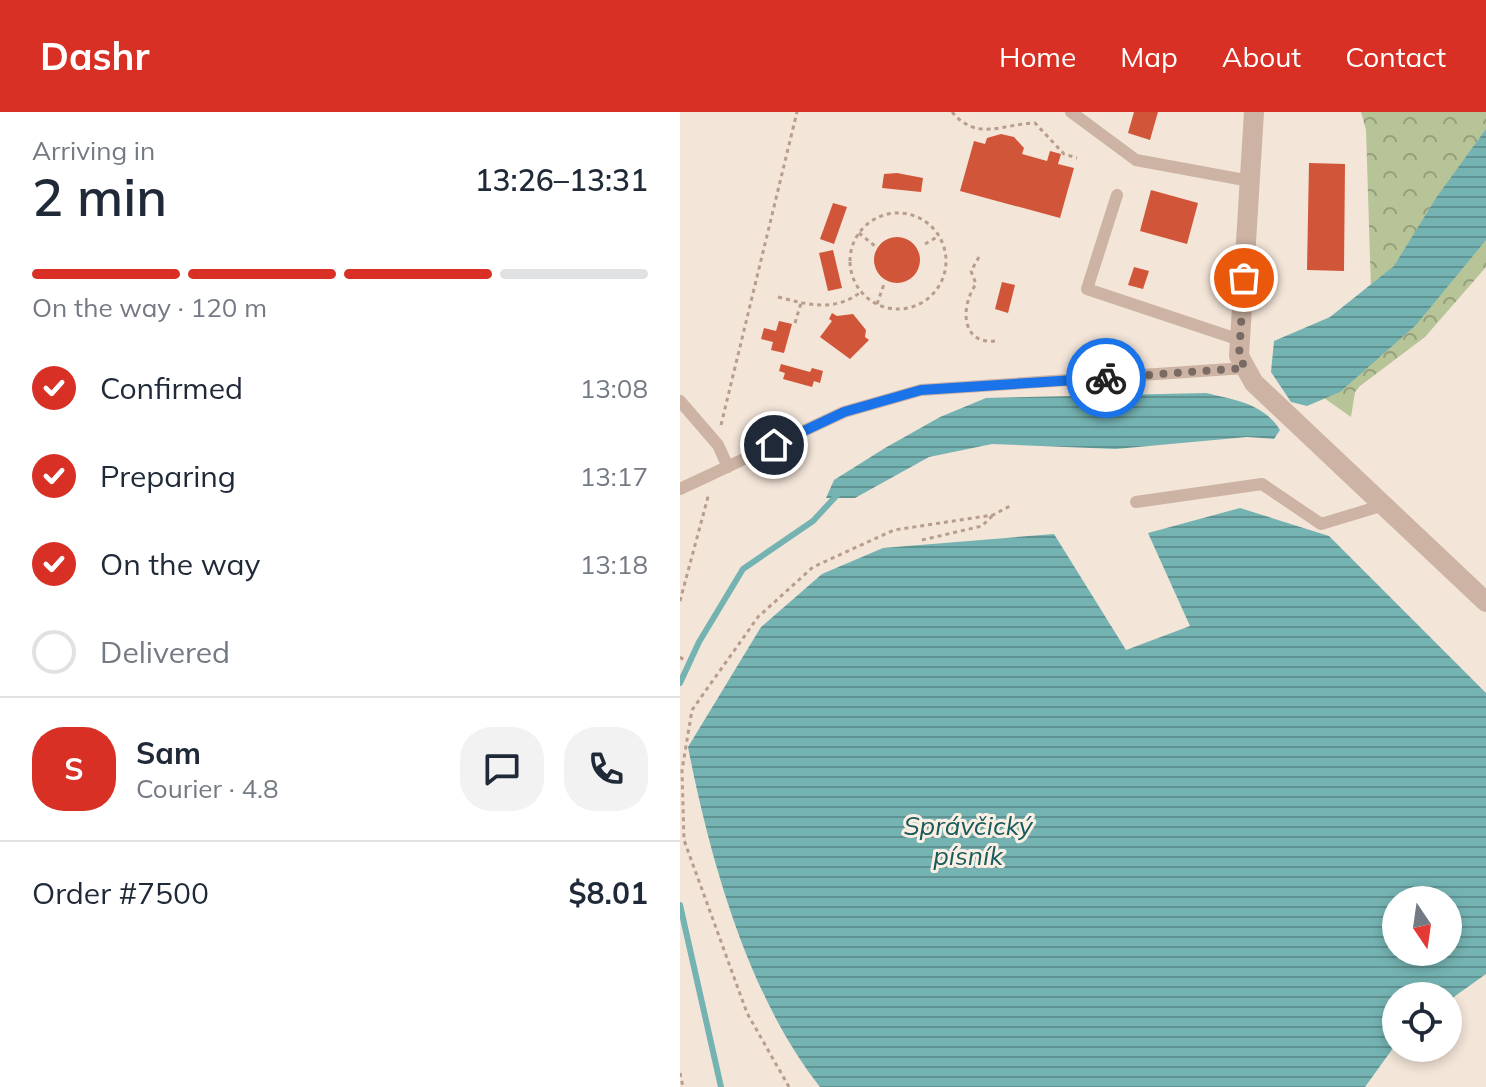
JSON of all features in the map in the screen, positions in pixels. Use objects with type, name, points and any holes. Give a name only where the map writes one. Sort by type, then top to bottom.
[{"type":"street","points":[[1254,112],[1239,356],[1250,375],[1486,602]]},
{"type":"lane","points":[[1071,112],[1136,160],[1250,181]]},
{"type":"lane","points":[[1117,195],[1087,289],[1240,340]]},
{"type":"lane","points":[[680,489],[844,412],[921,390],[1250,375]]},
{"type":"lane","points":[[680,401],[718,445],[728,467]]},
{"type":"lane","points":[[1136,502],[1262,484],[1321,524],[1384,505]]},
{"type":"path","points":[[718,445],[797,112]]},
{"type":"path","points":[[952,112],[966,127],[978,129],[1035,123],[1064,154],[1077,158]]},
{"type":"path","points":[[893,213],[920,218],[939,236],[946,266],[933,293],[907,308],[877,304],[861,292],[854,281],[850,256],[859,233],[868,223],[893,213]]},
{"type":"path","points":[[859,233],[875,246]]},
{"type":"path","points":[[925,244],[939,236]]},
{"type":"path","points":[[979,257],[971,271],[976,284],[966,304],[969,327],[974,337],[983,343],[996,341]]},
{"type":"path","points":[[877,304],[884,284]]},
{"type":"path","points":[[778,297],[820,307],[833,305],[861,292]]},
{"type":"path","points":[[795,323],[801,303]]},
{"type":"path","points":[[680,601],[709,493],[703,478]]},
{"type":"path","points":[[922,540],[982,526],[993,515],[1012,505]]},
{"type":"path","points":[[789,1087],[747,1013],[684,840],[682,770],[692,710],[758,617],[813,567],[894,530],[993,515]]},
{"type":"path","points":[[680,657],[685,661]]},
{"type":"path","points":[[680,1073],[683,1087]]},
{"type":"green space","points":[[1361,112],[1486,112],[1486,267],[1425,337],[1360,386],[1355,392],[1351,417],[1283,369],[1371,289],[1366,130]]},
{"type":"water","points":[[1486,129],[1486,240],[1416,325],[1340,392],[1307,406],[1291,402],[1271,372],[1274,341],[1330,317],[1394,266],[1436,198]]},
{"type":"water","points":[[1206,393],[1257,408],[1280,430],[1274,439],[1247,437],[1116,449],[992,444],[929,457],[855,498],[826,498],[834,480],[885,448],[940,417],[986,398]]},
{"type":"water","name":"Správčický písník","points":[[1240,508],[1329,536],[1486,693],[1486,974],[1462,991],[1462,982],[1382,982],[1383,1062],[1365,1087],[820,1087],[795,1051],[752,969],[720,880],[688,747],[761,627],[822,574],[883,548],[1054,534],[1126,650],[1190,626],[1148,533]]},
{"type":"building","points":[[1134,112],[1158,112],[1150,140],[1128,133]]},
{"type":"building","points":[[1001,134],[1014,137],[1024,148],[1022,154],[1047,161],[1050,151],[1061,154],[1058,164],[1074,168],[1060,218],[960,191],[974,141],[985,144],[987,138]]},
{"type":"building","points":[[1309,163],[1345,164],[1344,271],[1307,270]]},
{"type":"building","points":[[884,174],[923,178],[921,192],[882,188]]},
{"type":"building","points":[[1151,190],[1198,203],[1187,244],[1140,231]]},
{"type":"building","points":[[833,203],[847,207],[834,244],[820,239]]},
{"type":"building","points":[[897,237],[913,244],[920,260],[913,276],[897,283],[881,276],[874,260],[881,244]]},
{"type":"building","points":[[833,250],[842,288],[828,291],[819,253]]},
{"type":"building","points":[[1134,267],[1149,271],[1143,289],[1128,285]]},
{"type":"building","points":[[1002,282],[1015,285],[1008,313],[995,309]]},
{"type":"building","points":[[832,313],[837,316],[853,314],[866,330],[865,337],[869,340],[850,359],[820,337],[832,321],[829,319]]},
{"type":"building","points":[[779,321],[792,324],[784,353],[771,350],[773,342],[761,339],[764,328],[776,331]]},
{"type":"building","points":[[781,364],[810,372],[812,368],[823,371],[820,383],[814,381],[812,387],[783,379],[785,373],[779,371]]},
{"type":"waterway","points":[[680,683],[699,642],[743,569],[813,521],[838,494]]},
{"type":"waterway","points":[[680,905],[721,1087]]},
{"type":"way so far","points":[[1106,378],[1188,375],[1245,368],[1239,356],[1244,278]]},
{"type":"route","points":[[774,445],[844,412],[921,390],[1106,378]]}]
